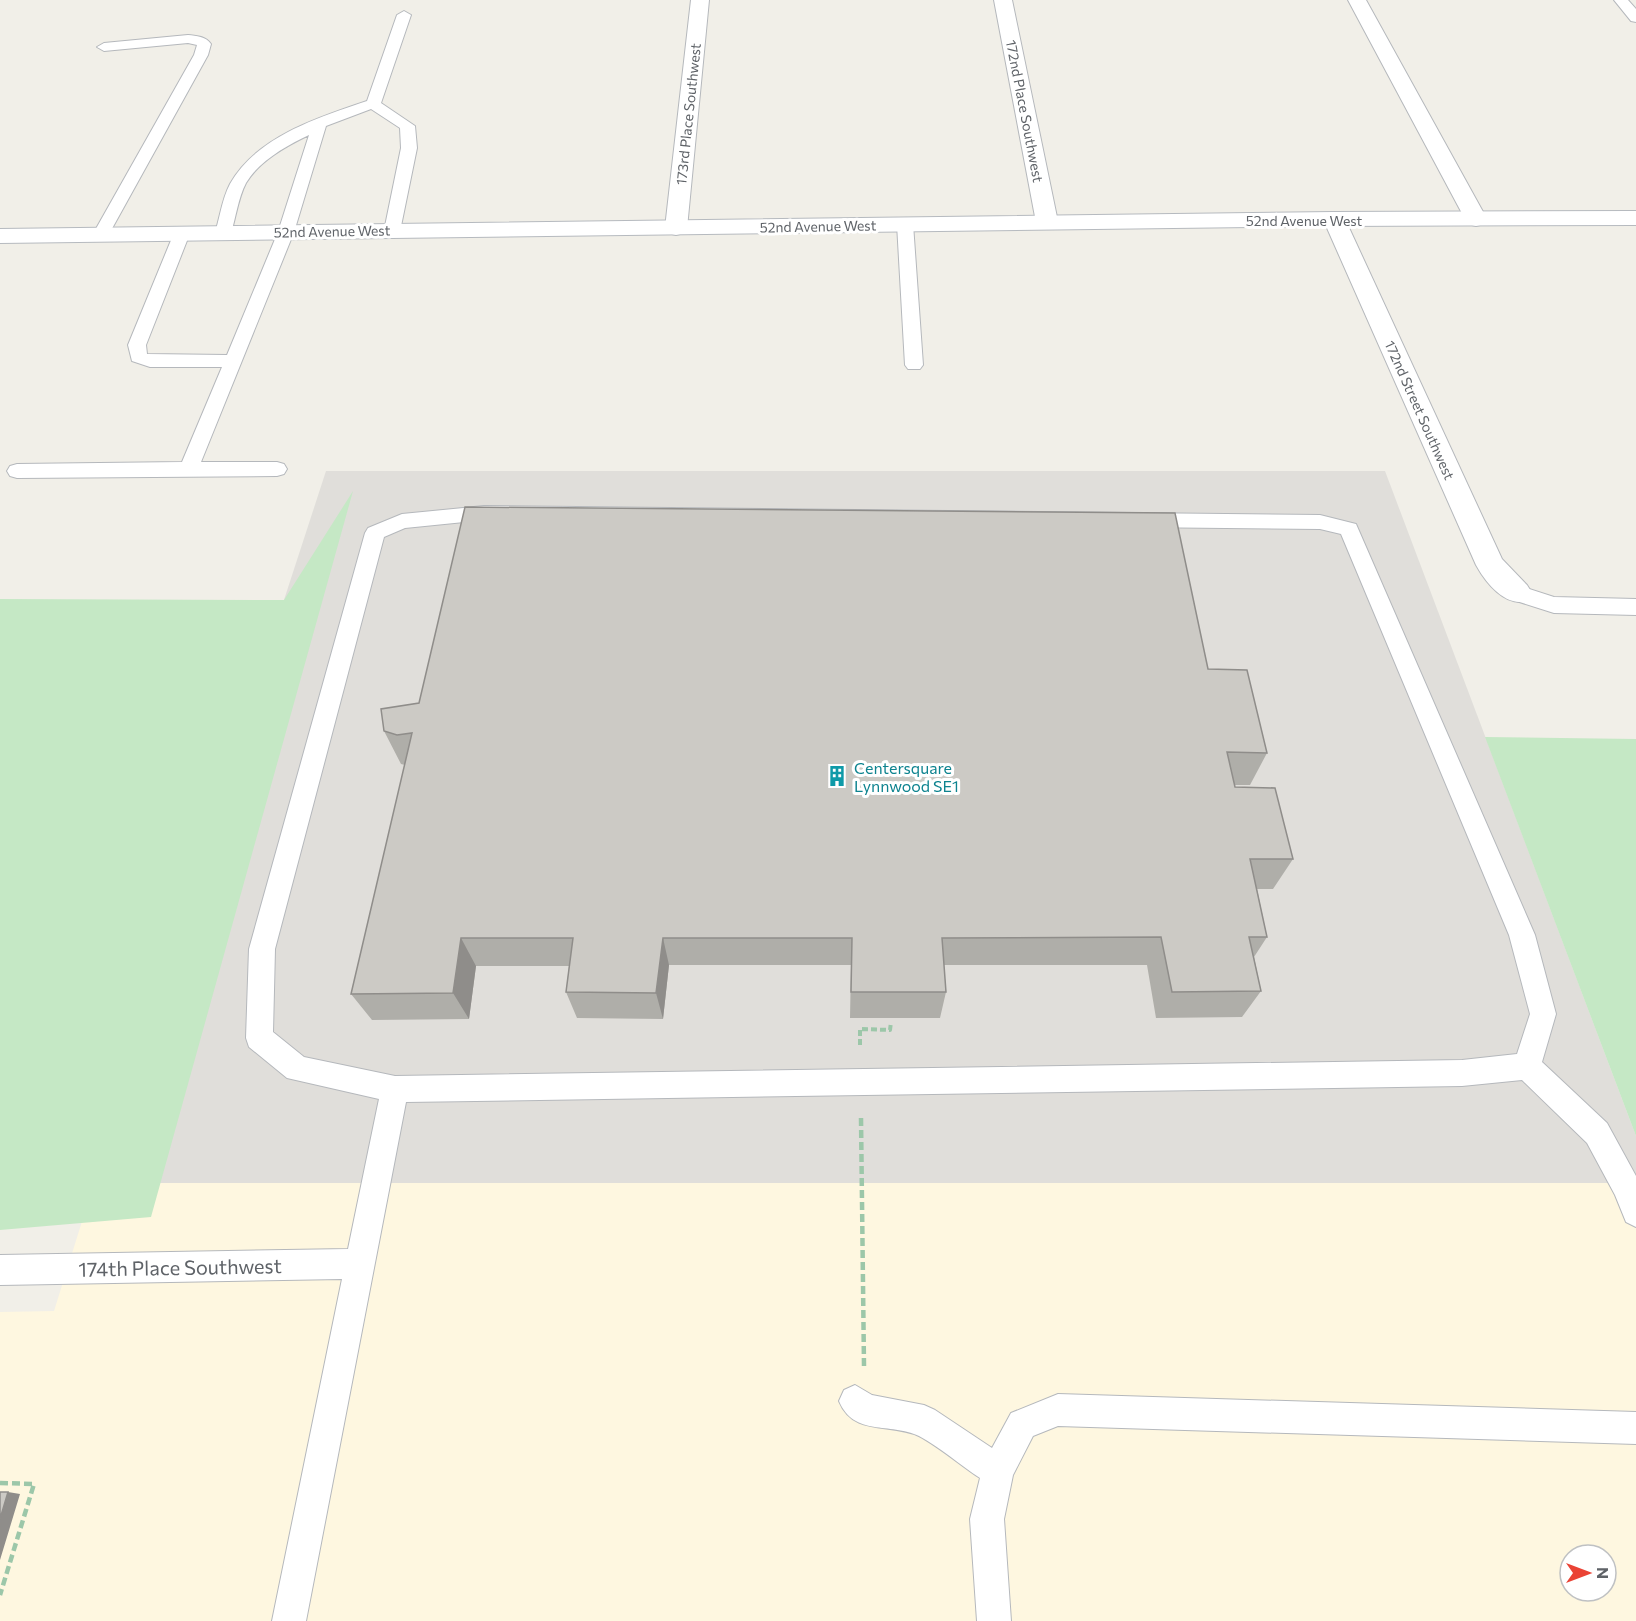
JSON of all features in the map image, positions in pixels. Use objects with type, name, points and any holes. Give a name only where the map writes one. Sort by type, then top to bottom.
[{"type":"street","name":"173rd Place Southwest","points":[[676,228],[700,0]]},
{"type":"street","name":"172nd Place Southwest","points":[[1003,0],[1047,222]]},
{"type":"street","points":[[1357,0],[1476,219]]},
{"type":"street","name":"52nd Avenue West","points":[[0,236],[1334,219],[1636,219]]},
{"type":"street","name":"172nd Street Southwest","points":[[1334,219],[1490,565],[1517,592]]},
{"type":"lane","points":[[1621,0],[1636,18]]},
{"type":"lane","points":[[373,104],[404,15]]},
{"type":"lane","points":[[101,234],[201,55],[204,44],[199,40],[188,39],[104,48]]},
{"type":"lane","points":[[223,233],[238,184],[254,161],[320,123],[373,104]]},
{"type":"lane","points":[[373,104],[407,126],[409,148],[392,231]]},
{"type":"lane","points":[[189,469],[235,362],[286,232],[320,123]]},
{"type":"lane","points":[[905,225],[914,365]]},
{"type":"lane","points":[[182,233],[137,345],[138,357],[150,360],[235,362]]},
{"type":"lane","points":[[17,471],[277,469]]},
{"type":"lane","points":[[1527,1066],[1543,1014],[1522,936],[1349,529],[1320,522],[484,513],[402,521],[375,533],[262,949],[259,1038],[297,1070],[395,1089],[1462,1073],[1527,1066],[1597,1133],[1628,1188],[1636,1212]]},
{"type":"lane","points":[[1517,592],[1554,605],[1636,607]]},
{"type":"lane","points":[[289,1621],[395,1089]]},
{"type":"lane","name":"174th Place Southwest","points":[[0,1270],[360,1264]]},
{"type":"lane","points":[[859,1405],[924,1421],[998,1471]]},
{"type":"lane","points":[[994,1621],[987,1519],[998,1471],[1022,1424],[1058,1410],[1636,1428]]},
{"type":"path","points":[[859,1405],[860,1029],[890,1030],[891,1022]]},
{"type":"path","points":[[0,1483],[34,1484],[0,1595]]},
{"type":"shaded area","points":[[326,471],[1385,471],[1636,1136],[1636,1183],[94,1183]]},
{"type":"shaded area","points":[[94,1183],[1636,1183],[1636,1621],[0,1621],[0,1312],[54,1311]]},
{"type":"green space","points":[[353,491],[151,1217],[0,1230],[0,599],[284,600]]},
{"type":"green space","points":[[1485,737],[1636,739],[1636,1136]]},
{"type":"building","name":"Centersquare Lynnwood SE1","points":[[465,507],[1175,513],[1208,669],[1247,670],[1267,753],[1227,752],[1235,787],[1275,788],[1293,859],[1250,859],[1267,937],[1249,937],[1261,991],[1172,992],[1161,937],[942,938],[946,992],[851,992],[852,938],[663,938],[656,993],[566,992],[573,938],[461,938],[453,993],[351,994],[412,733],[397,735],[384,731],[381,709],[419,703]]},
{"type":"building","points":[[0,1492],[8,1492],[0,1519]]},
{"type":"place","name":"Centersquare Lynnwood SE1","points":[[837,776]]}]
